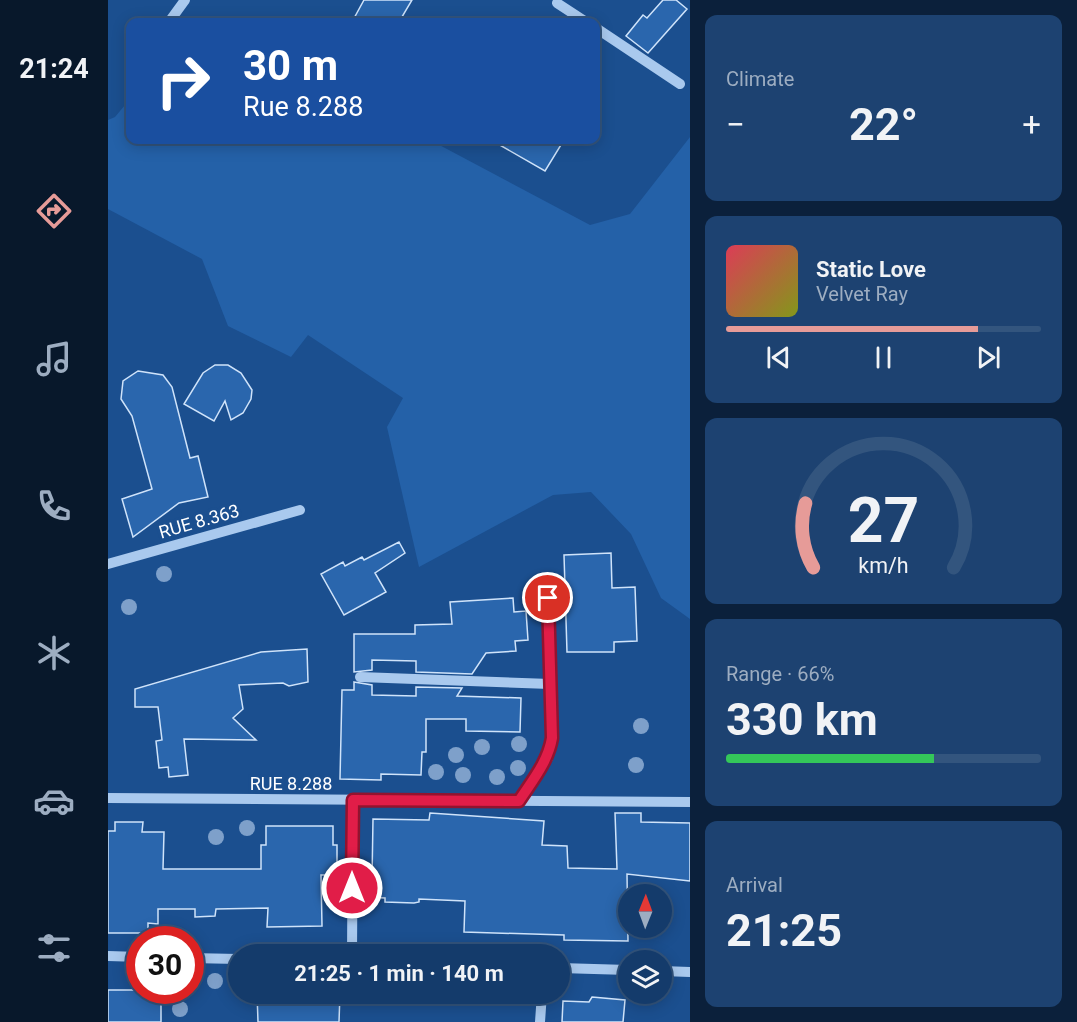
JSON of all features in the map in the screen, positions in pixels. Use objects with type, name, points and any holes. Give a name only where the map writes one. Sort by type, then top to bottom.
[{"type":"street","points":[[172,18],[185,0]]},
{"type":"street","points":[[556,1],[580,18]]},
{"type":"street","points":[[600,31],[680,84]]},
{"type":"street","name":"RUE 8.363","points":[[108,564],[300,510]]},
{"type":"street","points":[[519,801],[548,758],[551,748],[548,598]]},
{"type":"street","points":[[360,677],[550,684]]},
{"type":"street","name":"RUE 8.288","points":[[108,798],[690,802]]},
{"type":"street","points":[[352,944],[353,800]]},
{"type":"street","points":[[108,956],[126,957]]},
{"type":"street","points":[[204,958],[228,959]]},
{"type":"street","points":[[570,968],[618,970]]},
{"type":"street","points":[[672,971],[690,972]]},
{"type":"street","points":[[540,1022],[541,1004]]},
{"type":"shaded area","points":[[126,104],[126,144],[438,144],[590,225],[630,214],[690,137],[690,619],[661,598],[631,534],[591,492],[553,495],[419,567],[387,427],[403,398],[308,335],[291,357],[228,326],[202,259],[108,209],[108,120],[115,117]]},
{"type":"building","points":[[364,0],[412,0],[401,18],[354,18]]},
{"type":"building","points":[[663,0],[676,0],[687,9],[648,53],[626,36],[643,15],[647,18]]},
{"type":"building","points":[[498,144],[562,144],[545,171]]},
{"type":"building","points":[[215,365],[228,365],[241,373],[252,390],[251,399],[243,413],[231,420],[225,401],[214,421],[184,404],[203,373]]},
{"type":"building","points":[[138,371],[163,375],[172,387],[190,458],[198,456],[208,497],[179,503],[133,537],[122,499],[152,489],[132,416],[121,399],[123,381]]},
{"type":"building","points":[[399,542],[405,553],[375,573],[386,592],[344,615],[321,574],[343,562],[345,566],[362,557],[364,560]]},
{"type":"building","points":[[611,553],[612,588],[635,587],[637,641],[614,642],[614,652],[567,652],[564,555]]},
{"type":"building","points":[[513,598],[514,612],[526,611],[528,640],[515,641],[516,651],[486,653],[472,674],[416,672],[416,661],[372,660],[372,670],[354,672],[354,634],[415,634],[415,625],[452,624],[450,602]]},
{"type":"building","points":[[307,649],[308,682],[289,686],[283,683],[239,685],[243,709],[233,718],[256,740],[184,739],[188,775],[169,777],[168,767],[159,768],[156,741],[162,740],[158,707],[135,707],[135,689],[261,652]]},
{"type":"building","points":[[354,682],[372,685],[372,695],[416,696],[416,687],[462,688],[457,696],[521,698],[520,732],[466,731],[466,719],[426,719],[426,752],[422,752],[421,775],[381,774],[381,780],[340,779],[342,690],[354,690]]},
{"type":"building","points":[[430,813],[544,821],[542,845],[567,846],[568,868],[617,869],[615,813],[641,813],[641,822],[690,823],[690,881],[627,874],[627,884],[618,884],[618,938],[628,938],[628,941],[564,940],[564,935],[464,932],[465,901],[419,899],[419,902],[414,903],[385,902],[385,898],[364,897],[364,879],[372,879],[373,819],[429,820]]},
{"type":"building","points":[[115,822],[143,822],[142,832],[164,832],[163,869],[261,869],[261,845],[266,845],[266,826],[333,826],[333,845],[337,845],[337,875],[321,875],[322,926],[267,927],[268,908],[216,909],[215,916],[195,917],[195,909],[158,909],[158,924],[126,926],[126,933],[108,933],[108,831],[115,831]]},
{"type":"building","points":[[108,990],[126,990],[126,1004],[161,1004],[161,1022],[108,1022]]},
{"type":"building","points":[[592,997],[618,999],[618,1004],[625,1004],[623,1022],[562,1022],[563,1004],[570,1004],[570,1001],[589,1002]]},
{"type":"building","points":[[257,1004],[340,1004],[339,1022],[258,1022]]},
{"type":"route","points":[[352,888],[353,800],[519,801],[548,758],[551,748],[548,598]]}]
